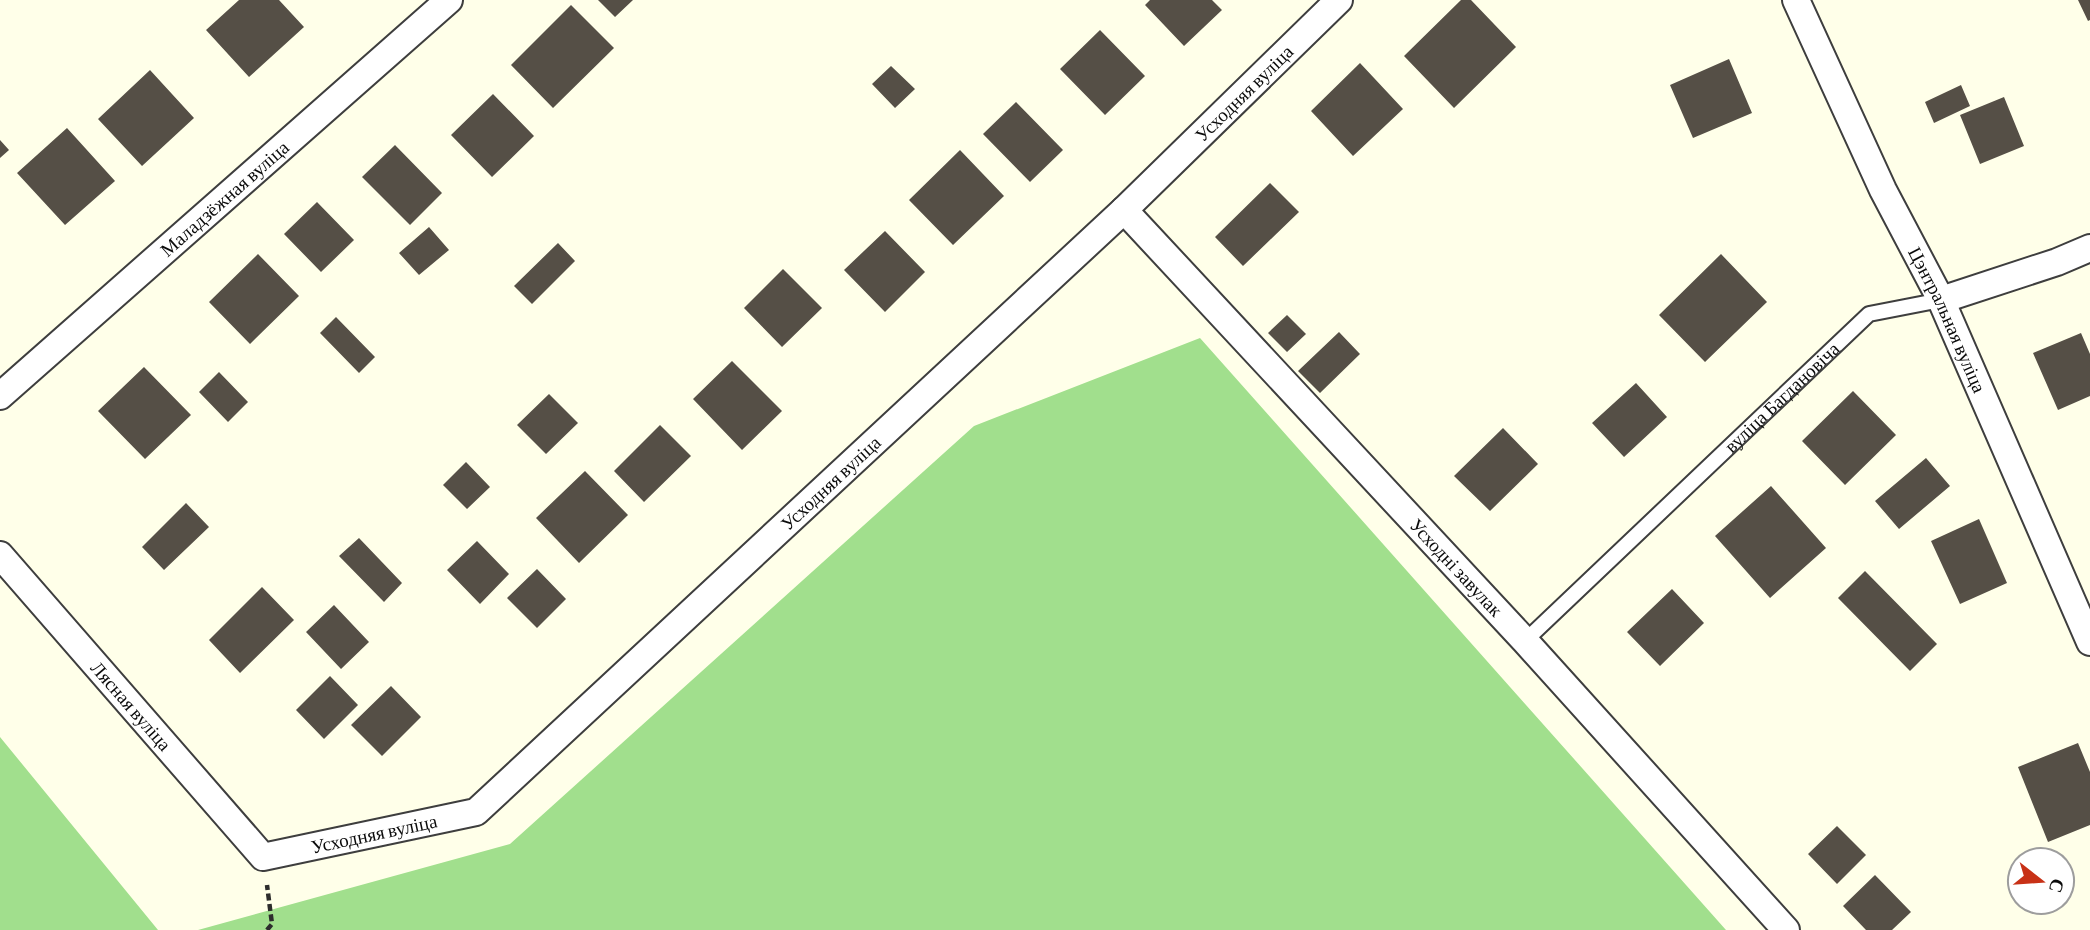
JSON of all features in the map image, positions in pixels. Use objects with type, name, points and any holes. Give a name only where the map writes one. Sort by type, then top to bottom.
[{"type":"street","name":"Маладзёжная вуліца","points":[[0,396],[449,0]]},
{"type":"street","name":"Усходняя вуліца","points":[[263,856],[476,812],[1124,210],[1339,0]]},
{"type":"street","name":"Цэнтральная вуліца","points":[[1796,0],[1884,190],[1941,300],[2090,642]]},
{"type":"street","name":"Усходні завулак","points":[[1124,210],[1525,641],[1786,930]]},
{"type":"street","name":"вуліца Багдановіча","points":[[1941,300],[2057,262],[2090,248]]},
{"type":"street","name":"Лясная вуліца","points":[[0,555],[263,856]]},
{"type":"lane","name":"вуліца Багдановіча","points":[[1525,641],[1868,314],[1941,300]]},
{"type":"path","points":[[263,856],[272,925],[267,930]]},
{"type":"green space","points":[[1200,338],[1726,930],[198,930],[510,844],[974,426]]},
{"type":"green space","points":[[0,737],[158,930],[0,930]]},
{"type":"building","points":[[239,0],[279,0],[304,27],[249,77],[206,30]]},
{"type":"building","points":[[598,0],[633,0],[615,17]]},
{"type":"building","points":[[1150,0],[1212,0],[1222,10],[1184,46],[1145,5]]},
{"type":"building","points":[[1461,0],[1471,0],[1516,47],[1454,108],[1404,56]]},
{"type":"building","points":[[2078,0],[2090,0],[2090,20],[2088,21]]},
{"type":"building","points":[[571,5],[614,48],[553,108],[511,65]]},
{"type":"building","points":[[1100,30],[1145,76],[1105,115],[1060,69]]},
{"type":"building","points":[[1729,59],[1752,113],[1693,138],[1670,85]]},
{"type":"building","points":[[1360,63],[1403,109],[1353,156],[1311,111]]},
{"type":"building","points":[[891,66],[915,89],[895,108],[872,84]]},
{"type":"building","points":[[150,70],[194,118],[142,166],[98,119]]},
{"type":"building","points":[[1961,85],[1970,106],[1934,123],[1925,102]]},
{"type":"building","points":[[493,94],[534,136],[492,177],[451,135]]},
{"type":"building","points":[[2004,97],[2024,146],[1980,164],[1960,115]]},
{"type":"building","points":[[1016,102],[1063,150],[1030,182],[983,134]]},
{"type":"building","points":[[67,128],[115,181],[65,225],[17,173]]},
{"type":"building","points":[[0,140],[9,150],[0,158]]},
{"type":"building","points":[[395,145],[442,193],[410,225],[362,177]]},
{"type":"building","points":[[960,150],[1004,196],[953,245],[909,200]]},
{"type":"building","points":[[1270,183],[1299,212],[1243,266],[1215,237]]},
{"type":"building","points":[[317,202],[354,240],[321,272],[284,234]]},
{"type":"building","points":[[429,227],[449,250],[419,275],[399,253]]},
{"type":"building","points":[[885,231],[925,272],[885,312],[844,270]]},
{"type":"building","points":[[558,243],[575,261],[532,304],[514,286]]},
{"type":"building","points":[[258,254],[299,296],[250,344],[209,302]]},
{"type":"building","points":[[1721,254],[1767,302],[1705,362],[1659,315]]},
{"type":"building","points":[[783,269],[822,308],[782,347],[744,308]]},
{"type":"building","points":[[1287,315],[1306,334],[1287,352],[1268,333]]},
{"type":"building","points":[[336,317],[375,357],[359,373],[320,333]]},
{"type":"building","points":[[1339,332],[1360,354],[1320,393],[1298,371]]},
{"type":"building","points":[[2081,333],[2090,354],[2090,396],[2058,410],[2033,353]]},
{"type":"building","points":[[732,361],[782,411],[742,450],[693,399]]},
{"type":"building","points":[[144,367],[191,415],[145,459],[98,411]]},
{"type":"building","points":[[219,372],[248,402],[228,422],[199,392]]},
{"type":"building","points":[[1636,383],[1667,417],[1624,457],[1592,423]]},
{"type":"building","points":[[1853,391],[1896,435],[1845,485],[1802,441]]},
{"type":"building","points":[[549,394],[578,423],[546,454],[517,425]]},
{"type":"building","points":[[660,425],[691,456],[644,502],[614,471]]},
{"type":"building","points":[[1503,428],[1538,464],[1490,511],[1454,476]]},
{"type":"building","points":[[1926,458],[1950,486],[1899,529],[1875,501]]},
{"type":"building","points":[[466,462],[490,487],[467,509],[443,485]]},
{"type":"building","points":[[585,471],[628,515],[579,563],[536,518]]},
{"type":"building","points":[[1771,486],[1826,548],[1770,598],[1715,536]]},
{"type":"building","points":[[186,503],[209,527],[164,570],[142,547]]},
{"type":"building","points":[[1979,519],[2007,583],[1960,604],[1931,541]]},
{"type":"building","points":[[359,538],[402,583],[384,602],[339,556]]},
{"type":"building","points":[[477,541],[509,574],[480,604],[447,570]]},
{"type":"building","points":[[537,569],[566,599],[537,628],[507,598]]},
{"type":"building","points":[[1865,571],[1937,644],[1910,671],[1838,598]]},
{"type":"building","points":[[262,587],[294,620],[240,673],[209,640]]},
{"type":"building","points":[[1672,589],[1704,623],[1660,666],[1627,632]]},
{"type":"building","points":[[334,605],[369,642],[341,669],[306,632]]},
{"type":"building","points":[[330,676],[358,705],[324,739],[296,710]]},
{"type":"building","points":[[391,686],[421,717],[382,756],[351,725]]},
{"type":"building","points":[[2078,743],[2090,772],[2090,825],[2048,842],[2018,767]]},
{"type":"building","points":[[1837,826],[1866,855],[1837,884],[1808,854]]},
{"type":"building","points":[[1875,875],[1911,912],[1892,930],[1866,930],[1843,906]]}]
